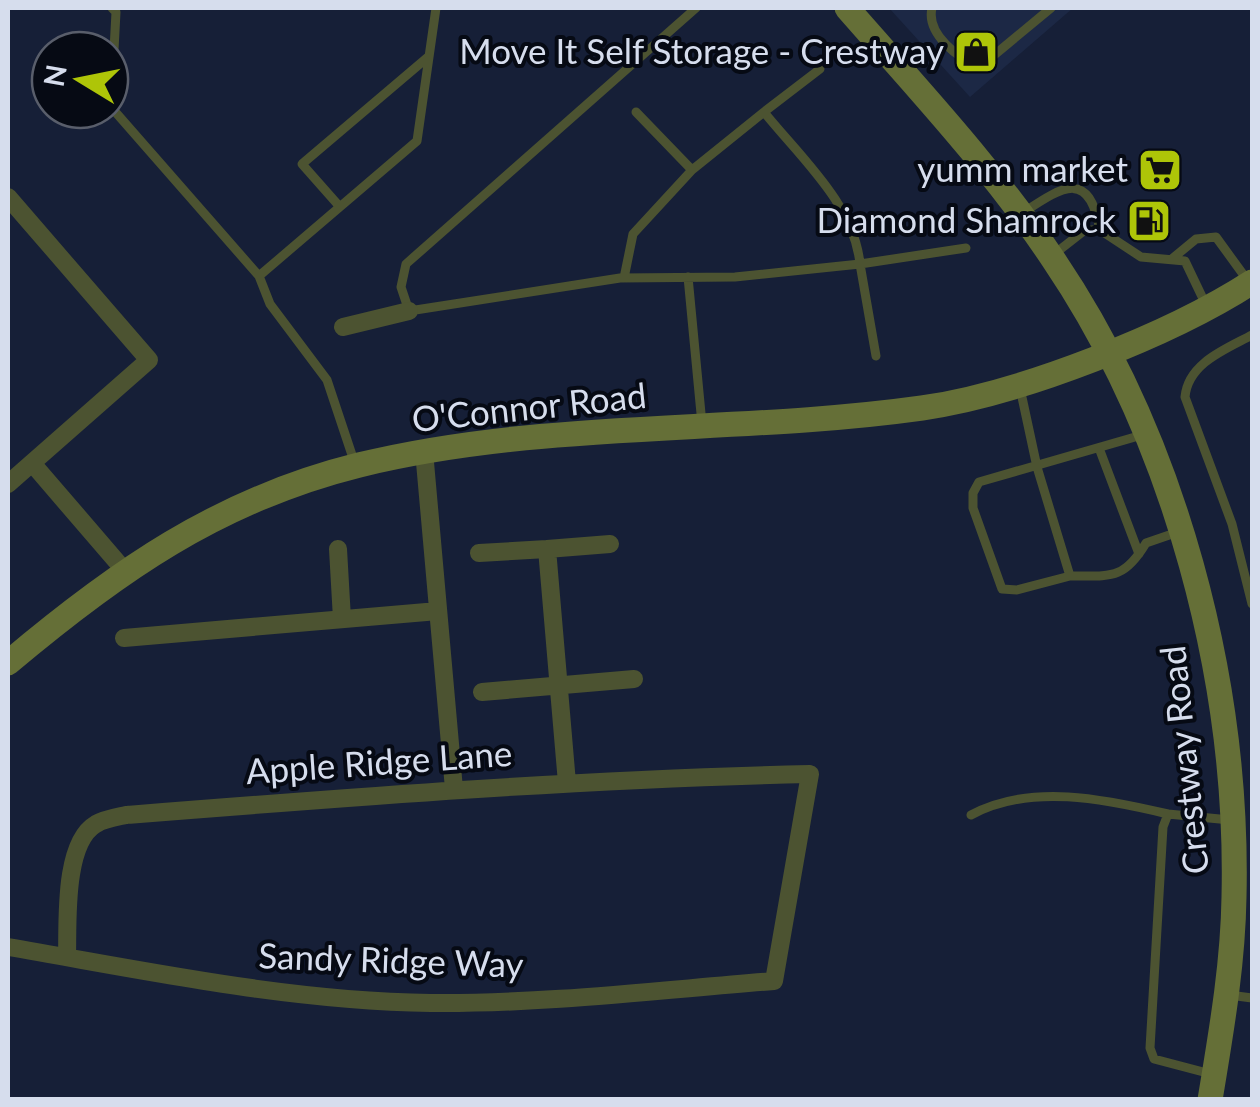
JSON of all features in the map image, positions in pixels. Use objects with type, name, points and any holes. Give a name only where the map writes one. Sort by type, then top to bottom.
[{"type":"main road","name":"Crestway Road","points":[[846,8],[979,158],[1051,256],[1090,320],[1147,434],[1181,532],[1196,577],[1243,821],[1240,996],[1212,1087]]},
{"type":"main road","points":[[1106,352],[1207,308],[1251,283]]},
{"type":"main road","name":"O'Connor Road","points":[[8,664],[124,570],[190,530],[355,466],[501,440],[926,407],[1019,386],[1106,352]]},
{"type":"street","points":[[8,197],[149,360],[8,484]]},
{"type":"street","points":[[343,328],[409,311]]},
{"type":"street","points":[[424,451],[454,789]]},
{"type":"street","points":[[32,463],[124,570]]},
{"type":"street","points":[[479,554],[610,544]]},
{"type":"street","points":[[338,549],[342,619]]},
{"type":"street","points":[[547,549],[567,783]]},
{"type":"street","points":[[124,638],[438,611]]},
{"type":"street","points":[[482,692],[634,678]]},
{"type":"street","name":"Apple Ridge Lane","points":[[67,958],[71,870],[80,844],[94,824],[126,815],[454,789],[810,774],[774,981]]},
{"type":"street","name":"Sandy Ridge Way","points":[[8,947],[297,995],[430,1003],[520,1002],[774,981]]},
{"type":"lane","points":[[112,8],[116,12],[111,107],[260,276],[270,304],[327,380],[355,466]]},
{"type":"lane","points":[[260,276],[417,141],[436,8]]},
{"type":"lane","points":[[695,8],[406,264],[401,287],[409,311],[624,278],[735,277],[966,248]]},
{"type":"lane","points":[[932,8],[933,28],[960,57],[981,66],[1052,8]]},
{"type":"lane","points":[[340,206],[302,164],[429,56]]},
{"type":"lane","points":[[624,278],[634,234],[692,170],[820,69]]},
{"type":"lane","points":[[636,112],[692,170]]},
{"type":"lane","points":[[764,112],[848,216],[857,238],[876,356]]},
{"type":"lane","points":[[1022,214],[1060,188],[1074,187],[1094,202],[1100,230]]},
{"type":"lane","points":[[1051,256],[1085,230],[1100,230],[1141,257],[1162,261],[1173,258],[1196,239],[1216,237],[1251,283]]},
{"type":"lane","points":[[1173,258],[1185,261],[1207,308]]},
{"type":"lane","points":[[688,277],[702,426]]},
{"type":"lane","points":[[1252,334],[1197,368],[1186,382],[1185,396],[1232,524],[1252,604]]},
{"type":"lane","points":[[1019,386],[1037,467],[1070,576]]},
{"type":"lane","points":[[1147,434],[979,482],[973,494],[973,508],[1002,589],[1016,590],[1070,576],[1111,574],[1132,566],[1146,542],[1181,532]]},
{"type":"lane","points":[[1099,448],[1139,554]]},
{"type":"lane","points":[[971,815],[994,802],[1044,797],[1112,801],[1168,814],[1243,821]]},
{"type":"lane","points":[[1168,814],[1163,827],[1150,1048],[1154,1060],[1212,1087]]},
{"type":"shaded area","name":"Move It Self Storage - Crestway","points":[[889,8],[1073,8],[970,97]]},
{"type":"place","name":"Move It Self Storage - Crestway","points":[[976,52]]},
{"type":"place","name":"yumm market","points":[[1160,170]]},
{"type":"place","name":"Diamond Shamrock","points":[[1149,221]]}]
